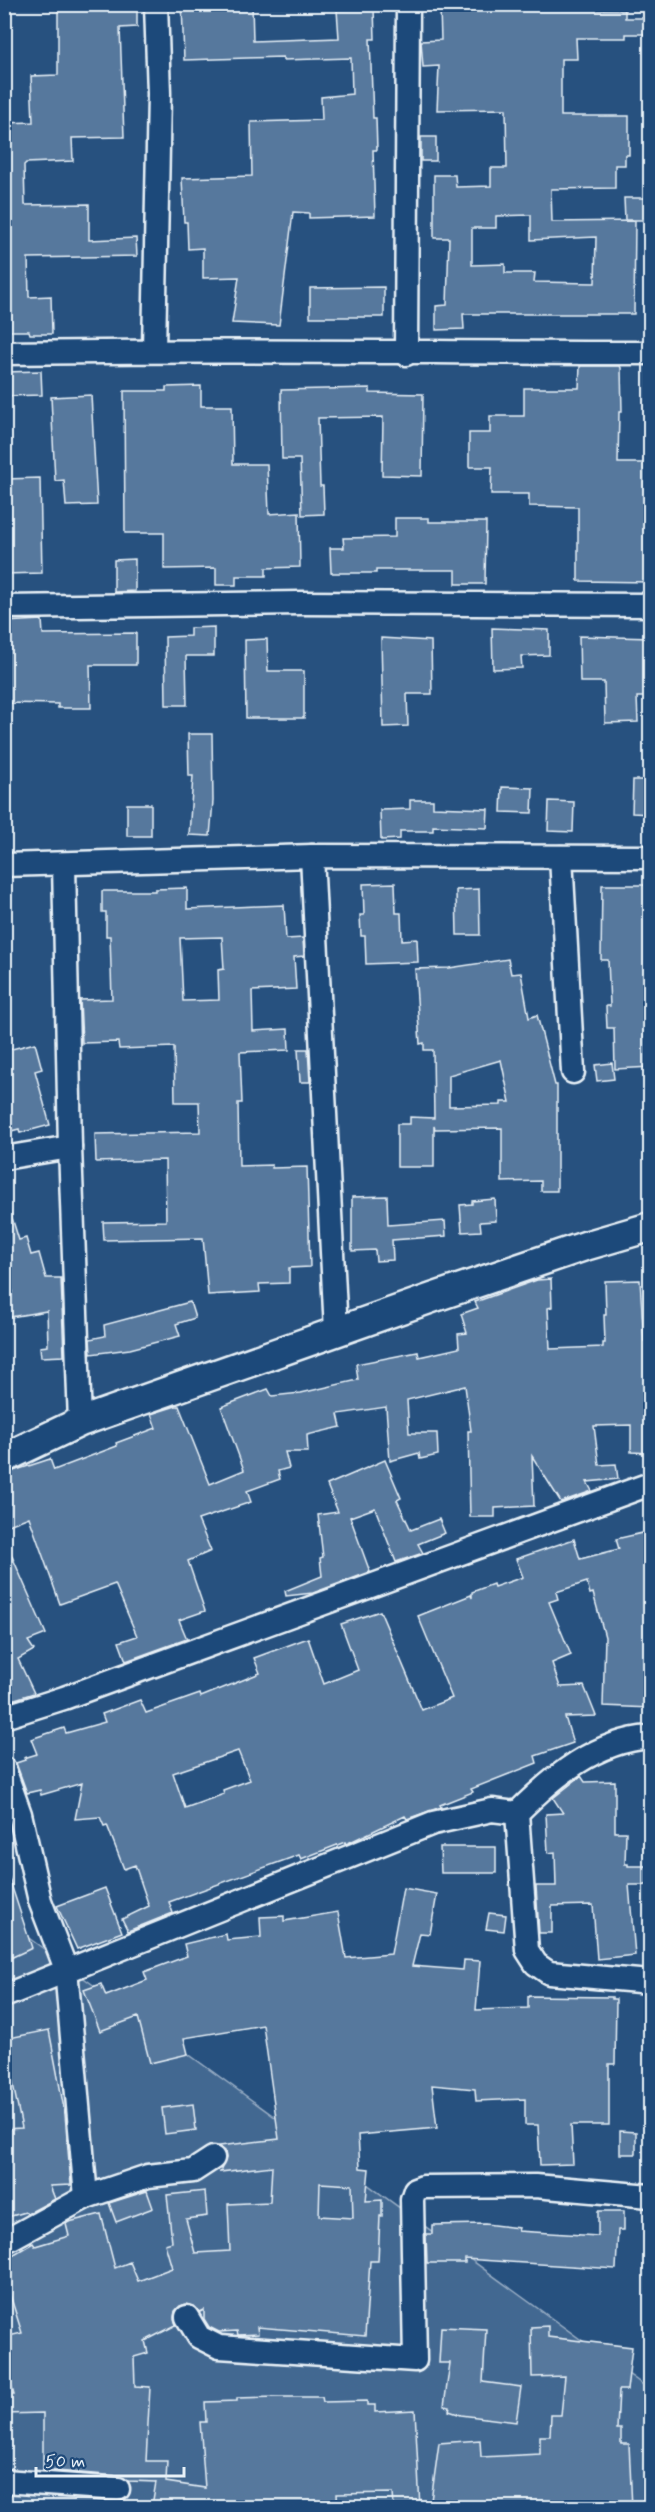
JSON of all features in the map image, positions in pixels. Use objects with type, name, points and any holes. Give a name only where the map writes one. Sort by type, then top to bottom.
[{"type":"street","points":[[154,350],[159,94],[156,4]]},
{"type":"street","points":[[406,354],[408,4]]},
{"type":"street","points":[[4,353],[154,350],[406,354],[651,353]]},
{"type":"street","points":[[4,607],[150,607],[301,603],[651,605]]},
{"type":"street","points":[[312,856],[336,1331]]},
{"type":"street","points":[[4,865],[312,856],[651,857]]},
{"type":"street","points":[[561,856],[573,1072]]},
{"type":"street","points":[[64,864],[70,1147],[80,1422]]},
{"type":"street","points":[[4,1158],[70,1147]]},
{"type":"street","points":[[4,1458],[80,1422],[336,1331],[585,1246],[651,1227]]},
{"type":"street","points":[[4,1717],[64,1698],[651,1484]]},
{"type":"street","points":[[4,1996],[432,1823],[492,1810],[517,1813],[573,1764],[633,1738],[651,1737]]},
{"type":"street","points":[[4,1769],[20,1814],[40,1901],[66,1969],[86,2197]]},
{"type":"street","points":[[517,1813],[527,1950],[536,1964],[549,1973],[651,1983]]},
{"type":"street","points":[[4,2242],[86,2197],[148,2176],[193,2171],[213,2158]]},
{"type":"street","points":[[187,2317],[199,2337],[219,2348],[416,2360],[412,2199],[415,2190],[423,2187],[535,2186],[651,2196]]},
{"type":"street","points":[[4,2481],[118,2489]]},
{"type":"shaded area","points":[[4,1920],[650,2390],[650,2507],[5,2507]]},
{"type":"building","points":[[58,4],[137,4],[137,27],[120,28],[124,137],[72,138],[73,161],[26,163],[24,165],[25,205],[89,204],[89,240],[136,238],[137,256],[28,258],[29,297],[51,296],[52,334],[4,331],[4,123],[33,122],[31,76],[58,75]]},
{"type":"building","points":[[182,4],[252,4],[253,41],[339,38],[337,10],[374,8],[375,39],[370,39],[373,118],[376,118],[377,150],[373,150],[375,216],[309,218],[309,213],[293,212],[279,325],[232,323],[239,277],[203,278],[203,248],[188,249],[182,178],[252,176],[251,122],[322,120],[321,97],[352,94],[351,58],[283,60],[283,57],[184,60]]},
{"type":"building","points":[[494,5],[531,6],[531,9],[625,10],[625,18],[651,18],[651,34],[626,34],[626,38],[576,38],[577,59],[561,59],[561,116],[629,116],[629,155],[625,155],[625,165],[615,165],[615,188],[551,189],[552,222],[635,221],[634,314],[463,314],[464,329],[436,330],[436,306],[447,305],[449,238],[434,238],[434,175],[455,175],[456,187],[491,186],[491,168],[507,168],[506,109],[437,110],[439,66],[423,67],[421,41],[441,40],[440,9]],"holes":[[[531,215],[531,240],[596,237],[595,283],[534,282],[535,273],[505,273],[505,264],[472,265],[472,228],[496,228],[496,216]]]},
{"type":"building","points":[[421,137],[436,137],[436,161],[421,161]]},
{"type":"building","points":[[624,198],[647,198],[647,220],[625,220]]},
{"type":"building","points":[[384,287],[384,317],[310,317],[310,288]]},
{"type":"building","points":[[580,366],[620,366],[621,368],[622,412],[619,412],[618,463],[651,463],[651,582],[578,581],[578,507],[529,506],[529,494],[491,494],[492,467],[469,467],[469,433],[490,433],[490,416],[524,416],[524,388],[579,388]]},
{"type":"building","points":[[41,371],[42,395],[4,396],[4,372]]},
{"type":"building","points":[[201,386],[201,406],[232,406],[233,464],[267,464],[269,514],[299,512],[300,567],[266,568],[266,576],[236,576],[236,585],[216,585],[216,568],[164,569],[164,533],[125,533],[124,391],[166,391],[166,387]]},
{"type":"building","points":[[370,388],[370,393],[423,394],[422,476],[382,475],[383,417],[318,418],[320,486],[323,486],[324,514],[302,515],[300,459],[282,459],[281,390]]},
{"type":"building","points":[[91,395],[97,505],[66,506],[64,480],[55,481],[51,397]]},
{"type":"building","points":[[40,478],[42,573],[4,574],[4,479]]},
{"type":"building","points":[[395,518],[429,518],[429,522],[486,522],[485,584],[456,584],[456,570],[376,570],[376,573],[331,573],[330,548],[344,548],[343,538],[395,537]]},
{"type":"building","points":[[135,559],[135,591],[114,592],[114,560]]},
{"type":"building","points":[[42,620],[43,634],[136,633],[136,665],[90,665],[91,708],[58,708],[58,704],[4,703],[4,622]]},
{"type":"building","points":[[214,627],[214,656],[186,656],[187,705],[166,705],[165,637],[190,636],[190,628]]},
{"type":"building","points":[[492,628],[549,630],[549,655],[521,656],[522,668],[493,669]]},
{"type":"building","points":[[579,636],[651,638],[651,697],[637,697],[638,722],[605,723],[604,682],[580,682]]},
{"type":"building","points":[[381,638],[431,641],[432,694],[407,694],[408,726],[383,727]]},
{"type":"building","points":[[267,639],[268,671],[304,671],[304,718],[246,718],[245,640]]},
{"type":"building","points":[[188,734],[212,734],[213,801],[210,836],[189,835],[193,776],[189,776]]},
{"type":"building","points":[[633,780],[651,780],[651,814],[632,813]]},
{"type":"building","points":[[502,787],[533,788],[532,813],[501,812]]},
{"type":"building","points":[[410,800],[433,800],[433,807],[488,809],[487,828],[433,826],[433,831],[400,831],[400,839],[381,840],[380,810],[410,809]]},
{"type":"building","points":[[549,801],[574,802],[573,832],[548,831]]},
{"type":"building","points":[[127,804],[151,804],[151,836],[127,836]]},
{"type":"building","points":[[395,883],[396,913],[401,913],[402,940],[417,939],[418,962],[366,964],[365,936],[361,936],[360,915],[364,915],[363,884]]},
{"type":"building","points":[[602,885],[646,885],[647,939],[651,939],[651,1067],[615,1069],[614,1028],[607,1028],[606,1006],[610,1006],[608,960],[601,960]]},
{"type":"building","points":[[187,888],[187,909],[284,905],[286,939],[303,938],[304,956],[294,957],[296,989],[252,991],[253,1031],[288,1029],[289,1050],[240,1052],[242,1103],[238,1103],[239,1166],[307,1167],[310,1267],[289,1268],[289,1283],[259,1284],[260,1292],[208,1295],[203,1238],[104,1240],[103,1222],[166,1221],[165,1160],[96,1162],[95,1134],[200,1132],[199,1102],[175,1102],[174,1047],[119,1049],[118,1042],[82,1043],[80,1000],[112,999],[110,936],[106,936],[106,912],[102,912],[102,891],[155,891],[155,889]],"holes":[[[222,937],[224,969],[218,970],[219,1000],[183,1001],[180,938]]]},
{"type":"building","points":[[479,889],[480,935],[457,935],[456,890]]},
{"type":"building","points":[[508,959],[511,974],[521,973],[529,1018],[537,1015],[555,1085],[557,1085],[557,1191],[541,1191],[541,1181],[502,1182],[502,1128],[435,1129],[434,1126],[434,1167],[397,1167],[397,1124],[410,1124],[410,1117],[434,1118],[433,1050],[424,1050],[424,1043],[420,1044],[415,969],[449,968]],"holes":[[[501,1060],[510,1102],[501,1102],[501,1105],[449,1106],[449,1075]]]},
{"type":"building","points":[[35,1043],[42,1069],[35,1071],[50,1125],[20,1133],[19,1129],[4,1133],[4,1051]]},
{"type":"building","points":[[298,1049],[308,1049],[310,1082],[300,1082]]},
{"type":"building","points":[[612,1063],[614,1079],[597,1081],[595,1065]]},
{"type":"building","points":[[387,1196],[388,1225],[445,1221],[446,1236],[392,1240],[393,1260],[376,1261],[375,1250],[352,1251],[352,1197]]},
{"type":"building","points":[[495,1199],[496,1221],[480,1222],[481,1231],[462,1232],[460,1205],[472,1204],[472,1201]]},
{"type":"building","points":[[4,1205],[8,1205],[19,1240],[26,1238],[31,1255],[39,1253],[46,1278],[61,1278],[64,1356],[41,1357],[40,1347],[48,1346],[47,1311],[4,1318],[4,1293],[13,1292],[4,1264]]},
{"type":"building","points":[[551,1279],[552,1307],[548,1308],[550,1349],[603,1347],[605,1343],[604,1315],[606,1315],[605,1281],[640,1280],[644,1341],[649,1340],[651,1453],[631,1452],[631,1425],[594,1426],[599,1465],[616,1464],[618,1479],[587,1482],[592,1491],[561,1502],[532,1456],[534,1506],[495,1508],[495,1517],[470,1517],[468,1431],[471,1431],[465,1386],[407,1400],[409,1433],[437,1433],[438,1455],[420,1459],[419,1453],[390,1461],[386,1407],[338,1414],[341,1427],[307,1435],[308,1452],[285,1452],[289,1468],[278,1471],[280,1479],[247,1491],[251,1502],[198,1520],[211,1551],[188,1561],[205,1611],[179,1620],[187,1639],[126,1661],[119,1642],[137,1636],[115,1584],[60,1604],[29,1517],[4,1527],[4,1474],[50,1459],[54,1470],[117,1446],[116,1443],[156,1428],[151,1414],[179,1406],[210,1484],[244,1470],[221,1407],[268,1389],[272,1396],[301,1393],[358,1380],[356,1364],[418,1352],[419,1357],[459,1348],[458,1334],[467,1333],[461,1314],[478,1308],[475,1302],[537,1280]]},
{"type":"building","points":[[190,1302],[195,1318],[176,1324],[180,1336],[130,1349],[91,1354],[90,1339],[105,1336],[104,1325]]},
{"type":"building","points":[[385,1460],[401,1498],[397,1500],[411,1530],[439,1519],[445,1533],[418,1544],[423,1553],[396,1562],[375,1508],[350,1517],[370,1572],[313,1593],[286,1596],[285,1591],[322,1576],[320,1558],[323,1557],[318,1515],[338,1512],[327,1485]]},
{"type":"building","points":[[651,1531],[651,1708],[603,1706],[605,1637],[593,1593],[590,1594],[587,1582],[556,1592],[558,1599],[549,1602],[571,1655],[552,1663],[560,1687],[584,1686],[596,1716],[565,1717],[573,1743],[535,1756],[537,1763],[471,1789],[473,1792],[440,1805],[441,1807],[407,1819],[405,1816],[346,1844],[345,1842],[301,1859],[299,1855],[169,1902],[173,1913],[128,1931],[122,1919],[149,1906],[135,1865],[124,1869],[107,1825],[104,1826],[100,1817],[75,1819],[82,1783],[41,1795],[40,1790],[27,1793],[16,1763],[37,1754],[31,1739],[64,1728],[66,1733],[105,1722],[102,1714],[140,1700],[146,1713],[200,1694],[201,1697],[260,1673],[254,1658],[308,1638],[324,1684],[358,1670],[341,1624],[380,1611],[422,1710],[452,1698],[418,1616],[471,1595],[472,1598],[472,1592],[493,1584],[494,1587],[523,1577],[516,1559],[574,1539],[580,1559],[619,1549],[616,1539]],"holes":[[[238,1751],[250,1780],[223,1790],[224,1794],[185,1808],[173,1773]]]},
{"type":"building","points":[[4,1538],[46,1634],[28,1641],[34,1650],[18,1659],[34,1693],[12,1700],[4,1685]]},
{"type":"building","points":[[581,1776],[585,1782],[615,1781],[615,1832],[626,1832],[625,1864],[651,1866],[651,1885],[629,1885],[635,1955],[597,1959],[593,1905],[552,1906],[552,1933],[539,1933],[536,1886],[556,1886],[555,1852],[548,1853],[546,1814],[563,1813],[553,1798]]},
{"type":"building","points":[[440,1847],[496,1847],[496,1873],[441,1873]]},
{"type":"building","points":[[4,1875],[8,1875],[32,1948],[4,1961]]},
{"type":"building","points":[[105,1888],[122,1932],[77,1949],[57,1906]]},
{"type":"building","points":[[403,1888],[437,1894],[430,1934],[420,1933],[412,1966],[463,1970],[464,1960],[480,1961],[476,2010],[528,2008],[528,1996],[612,1997],[616,1999],[615,2064],[609,2064],[609,2125],[571,2125],[573,2164],[540,2165],[538,2125],[525,2125],[525,2099],[476,2101],[475,2089],[432,2085],[437,2128],[358,2135],[360,2168],[369,2169],[366,2201],[382,2200],[378,2261],[370,2261],[365,2336],[257,2327],[258,2334],[238,2335],[237,2331],[219,2332],[209,2327],[204,2319],[204,2310],[200,2312],[194,2306],[186,2304],[175,2311],[176,2325],[145,2341],[148,2353],[134,2357],[135,2386],[150,2387],[146,2461],[167,2461],[166,2482],[205,2488],[200,2422],[206,2422],[205,2402],[237,2401],[237,2398],[322,2397],[323,2402],[367,2401],[367,2405],[375,2405],[375,2412],[415,2410],[420,2508],[394,2508],[393,2493],[337,2494],[338,2508],[161,2508],[152,2506],[156,2482],[128,2481],[119,2476],[43,2470],[43,2413],[4,2414],[4,2395],[14,2395],[4,2360],[4,2337],[22,2333],[4,2276],[4,2260],[33,2243],[35,2246],[69,2236],[66,2224],[69,2222],[101,2214],[115,2268],[130,2262],[138,2281],[172,2268],[165,2244],[172,2242],[167,2195],[205,2191],[207,2216],[186,2219],[195,2253],[230,2251],[228,2204],[270,2202],[272,2166],[220,2172],[226,2158],[225,2151],[219,2146],[279,2139],[263,2025],[184,2038],[188,2054],[150,2063],[138,2017],[100,2031],[84,1990],[101,1984],[106,1996],[147,1980],[144,1972],[187,1956],[184,1944],[226,1934],[227,1940],[261,1937],[260,1917],[284,1916],[284,1921],[338,1912],[346,1958],[391,1954]],"holes":[[[320,2183],[352,2185],[353,2218],[319,2216]]]},
{"type":"building","points":[[489,1913],[506,1915],[504,1931],[486,1929]]},
{"type":"building","points":[[49,2030],[65,2114],[71,2185],[50,2186],[55,2199],[27,2214],[26,2212],[4,2218],[4,2129],[22,2128],[12,2079],[4,2079],[4,2039]]},
{"type":"building","points":[[193,2104],[196,2130],[165,2134],[162,2108]]},
{"type":"building","points":[[620,2131],[636,2132],[636,2154],[620,2154]]},
{"type":"building","points":[[147,2191],[153,2208],[116,2222],[109,2203]]},
{"type":"building","points":[[598,2211],[624,2211],[624,2230],[618,2230],[616,2269],[465,2259],[465,2263],[427,2263],[426,2234],[432,2234],[432,2225],[485,2224],[519,2228],[518,2231],[598,2236]]},
{"type":"building","points":[[548,2326],[548,2337],[632,2347],[627,2390],[619,2390],[617,2429],[621,2429],[621,2444],[629,2444],[632,2508],[430,2508],[439,2443],[480,2440],[481,2457],[540,2454],[540,2436],[550,2436],[551,2415],[561,2415],[565,2376],[532,2377],[531,2327]]},
{"type":"building","points":[[441,2327],[486,2329],[483,2382],[521,2387],[516,2422],[461,2415],[449,2411],[450,2407],[444,2406],[450,2363],[439,2363]]}]
